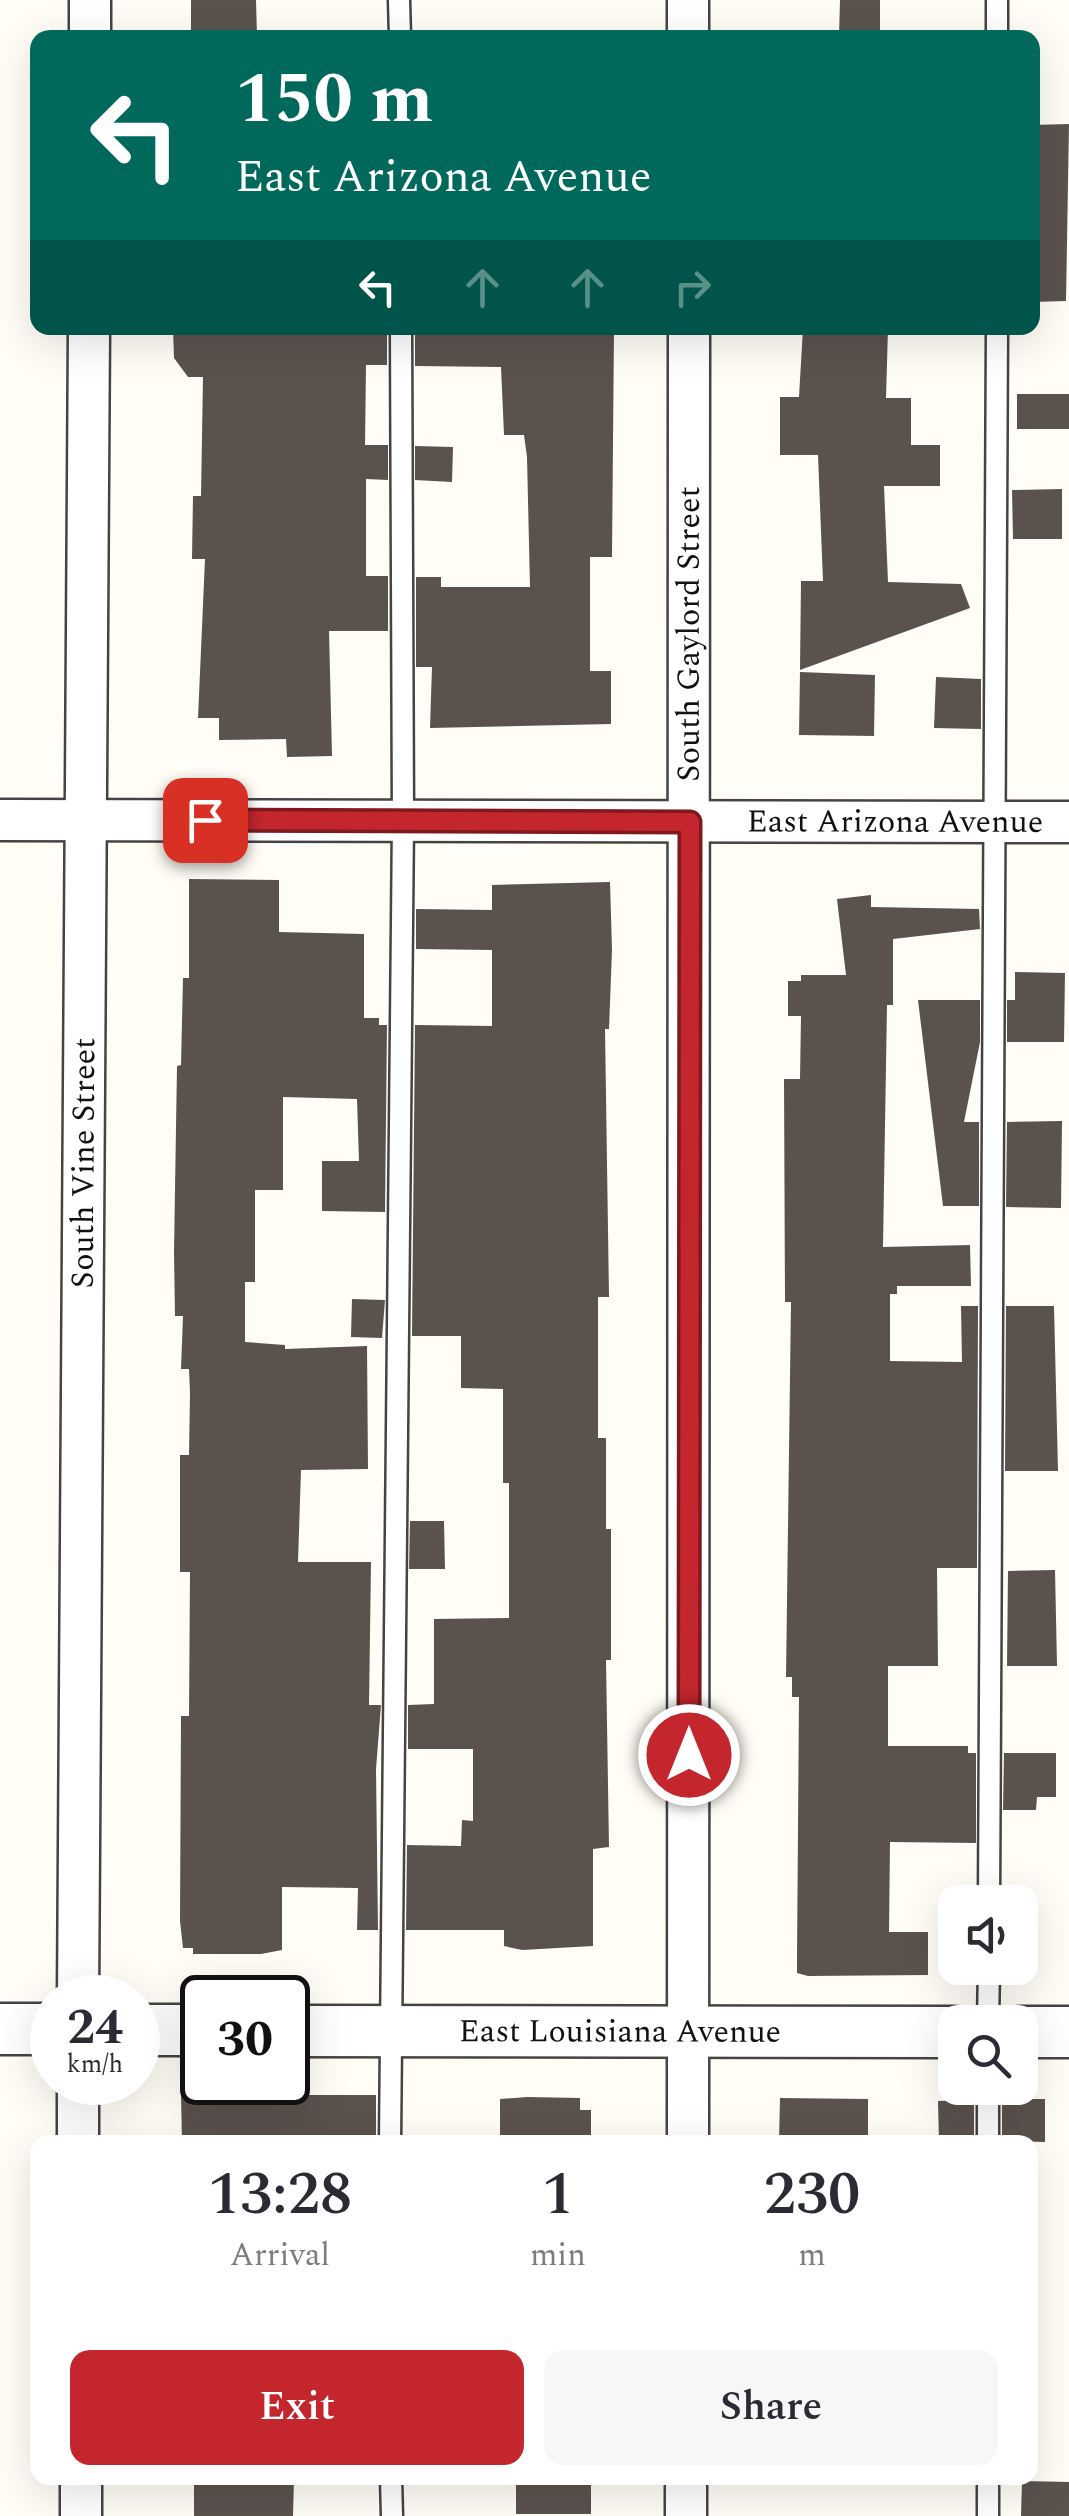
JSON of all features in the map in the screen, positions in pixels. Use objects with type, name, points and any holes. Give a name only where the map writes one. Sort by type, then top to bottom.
[{"type":"street","points":[[90,0],[90,30]]},
{"type":"street","points":[[688,0],[688,30]]},
{"type":"street","name":"South Vine Street","points":[[78,1975],[89,335]]},
{"type":"street","name":"South Gaylord Street","points":[[688,2135],[689,335]]},
{"type":"street","name":"East Arizona Avenue","points":[[0,820],[1069,822]]},
{"type":"street","points":[[0,2029],[30,2029]]},
{"type":"street","name":"East Louisiana Avenue","points":[[310,2031],[938,2032]]},
{"type":"street","points":[[1038,2032],[1069,2032]]},
{"type":"street","points":[[78,2105],[78,2135]]},
{"type":"street","points":[[81,2485],[81,2516]]},
{"type":"street","points":[[686,2485],[686,2516]]},
{"type":"lane","points":[[400,0],[400,30]]},
{"type":"lane","points":[[998,0],[998,30]]},
{"type":"lane","points":[[390,2135],[403,821],[401,335]]},
{"type":"lane","points":[[989,1885],[997,335]]},
{"type":"lane","points":[[988,2105],[988,2135]]},
{"type":"lane","points":[[392,2485],[392,2516]]},
{"type":"lane","points":[[988,2485],[988,2516]]},
{"type":"building","points":[[191,0],[256,0],[257,30],[191,30]]},
{"type":"building","points":[[840,0],[880,0],[880,30],[839,30]]},
{"type":"building","points":[[1069,124],[1066,301],[1040,302],[1040,125]]},
{"type":"building","points":[[173,335],[387,335],[387,365],[366,365],[365,445],[388,445],[388,480],[366,479],[366,576],[388,576],[388,631],[329,631],[332,756],[287,757],[286,739],[219,740],[219,718],[198,718],[205,559],[192,559],[193,496],[201,496],[203,377],[188,377],[174,358]]},
{"type":"building","points":[[415,335],[614,335],[612,557],[590,557],[590,671],[611,671],[611,724],[430,728],[432,667],[416,667],[416,577],[441,577],[441,587],[530,587],[527,457],[524,435],[504,435],[501,367],[415,366]]},
{"type":"building","points":[[803,335],[888,335],[886,398],[911,398],[911,445],[940,445],[940,486],[884,486],[888,582],[961,584],[970,608],[800,670],[801,581],[823,581],[818,455],[780,455],[780,397],[799,397]]},
{"type":"building","points":[[1017,394],[1069,394],[1069,429],[1017,429]]},
{"type":"building","points":[[415,446],[453,447],[452,482],[415,480]]},
{"type":"building","points":[[1062,489],[1062,539],[1013,539],[1012,490]]},
{"type":"building","points":[[800,672],[875,675],[874,736],[799,735]]},
{"type":"building","points":[[936,677],[981,679],[981,729],[934,728]]},
{"type":"building","points":[[189,879],[279,880],[279,932],[364,934],[364,1018],[379,1018],[379,1025],[387,1025],[385,1212],[322,1211],[322,1161],[359,1161],[357,1099],[283,1097],[283,1190],[255,1190],[255,1282],[245,1282],[245,1342],[285,1345],[285,1349],[367,1346],[368,1469],[301,1470],[298,1562],[371,1562],[369,1705],[381,1705],[376,1769],[378,1930],[357,1930],[358,1888],[282,1887],[282,1950],[261,1954],[193,1954],[193,1948],[183,1948],[180,1921],[181,1716],[189,1716],[190,1572],[180,1572],[180,1455],[189,1455],[190,1393],[189,1369],[181,1369],[183,1316],[175,1316],[174,1252],[177,1066],[181,1065],[183,978],[189,978]]},
{"type":"building","points":[[610,882],[612,950],[609,1029],[605,1029],[609,1297],[598,1297],[598,1438],[606,1438],[606,1529],[611,1529],[611,1660],[606,1660],[609,1847],[593,1849],[593,1946],[522,1950],[504,1946],[504,1930],[406,1930],[407,1845],[461,1846],[462,1820],[473,1821],[473,1749],[408,1749],[408,1705],[434,1704],[434,1619],[509,1618],[509,1483],[503,1483],[503,1389],[461,1388],[461,1336],[412,1336],[415,1025],[492,1026],[492,950],[416,949],[416,909],[492,910],[492,885]]},
{"type":"building","points":[[871,895],[871,907],[979,909],[980,929],[893,939],[893,1005],[887,1005],[883,1247],[970,1245],[971,1286],[897,1286],[897,1294],[890,1294],[890,1361],[962,1362],[961,1306],[978,1306],[977,1568],[937,1568],[938,1666],[888,1666],[888,1746],[968,1746],[968,1753],[976,1753],[976,1843],[890,1842],[889,1932],[928,1932],[928,1975],[808,1976],[797,1973],[799,1697],[792,1697],[792,1677],[786,1677],[791,1302],[785,1302],[784,1079],[800,1079],[801,1016],[788,1016],[788,981],[801,981],[801,975],[846,975],[837,899]]},
{"type":"building","points":[[1015,972],[1065,973],[1064,1042],[1007,1042],[1007,1000],[1015,1000]]},
{"type":"building","points":[[918,1000],[980,1000],[980,1042],[964,1122],[979,1122],[979,1206],[943,1206]]},
{"type":"building","points":[[1062,1121],[1061,1208],[1006,1207],[1007,1122]]},
{"type":"building","points":[[352,1299],[385,1300],[382,1338],[351,1337]]},
{"type":"building","points":[[1006,1306],[1054,1306],[1058,1471],[1005,1471]]},
{"type":"building","points":[[410,1521],[444,1521],[445,1569],[409,1569]]},
{"type":"building","points":[[1055,1570],[1057,1666],[1007,1666],[1008,1571]]},
{"type":"building","points":[[1004,1753],[1056,1753],[1056,1797],[1037,1797],[1036,1810],[1003,1810]]},
{"type":"building","points":[[310,2095],[376,2095],[376,2135],[182,2135],[181,2105],[310,2105]]},
{"type":"building","points":[[580,2098],[580,2110],[591,2110],[591,2135],[500,2135],[500,2099]]},
{"type":"building","points":[[780,2098],[868,2099],[868,2135],[779,2135]]},
{"type":"building","points":[[1038,2099],[1045,2099],[1045,2142],[1038,2142],[1038,2135],[1002,2135],[1002,2105],[1038,2105]]},
{"type":"building","points":[[938,2105],[974,2105],[974,2135],[939,2135]]},
{"type":"building","points":[[1069,2482],[1069,2516],[1021,2516],[1022,2485]]},
{"type":"building","points":[[194,2485],[294,2485],[293,2516],[194,2516]]},
{"type":"building","points":[[516,2485],[591,2485],[591,2514],[516,2514]]},
{"type":"route","points":[[205,820],[690,822],[689,1755]]}]
